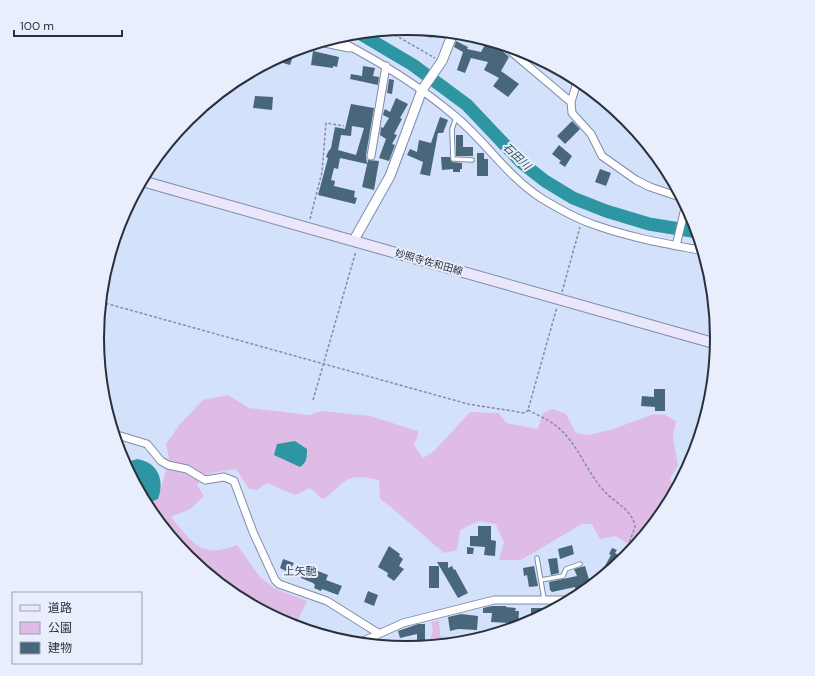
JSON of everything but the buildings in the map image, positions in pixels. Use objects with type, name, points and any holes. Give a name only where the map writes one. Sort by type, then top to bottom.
[{"type":"main road","name":"妙照寺佐和田線","points":[[147,182],[710,342]]},
{"type":"street","points":[[357,241],[390,176],[423,88],[441,63],[450,39]]},
{"type":"street","points":[[342,42],[423,88],[457,117],[513,176],[540,197],[582,220],[598,226],[677,243],[696,249]]},
{"type":"street","points":[[332,44],[358,50]]},
{"type":"street","points":[[515,55],[571,102]]},
{"type":"street","points":[[371,156],[386,66]]},
{"type":"street","points":[[576,86],[571,102],[572,113],[591,134],[602,156],[650,188],[674,195]]},
{"type":"street","points":[[677,243],[684,214]]},
{"type":"street","points":[[121,436],[147,444],[161,461],[168,465],[188,469],[205,480],[224,477],[234,481],[253,532],[275,580],[279,584],[327,601],[378,633]]},
{"type":"street","points":[[368,638],[403,623],[494,600],[560,600]]},
{"type":"lane","points":[[457,117],[452,129],[453,159],[472,160]]},
{"type":"lane","points":[[537,558],[544,599]]},
{"type":"lane","points":[[541,580],[563,576],[566,569],[580,564]]},
{"type":"path","points":[[395,36],[441,63]]},
{"type":"path","points":[[308,227],[322,172],[326,123],[344,126]]},
{"type":"path","points":[[106,304],[468,404],[525,413],[528,410],[582,220]]},
{"type":"path","points":[[313,400],[355,254],[357,241]]},
{"type":"path","points":[[528,410],[555,425],[575,446],[595,479],[635,522],[635,527],[628,545]]},
{"type":"green space","points":[[228,395],[249,408],[309,415],[322,411],[370,416],[418,431],[414,445],[423,458],[434,451],[470,412],[499,413],[506,423],[538,429],[543,413],[553,409],[566,414],[576,433],[589,435],[613,429],[654,414],[665,415],[676,421],[673,436],[678,466],[670,479],[673,484],[670,490],[648,522],[629,544],[615,536],[600,539],[592,524],[582,524],[521,560],[499,560],[504,543],[496,524],[479,521],[460,530],[457,550],[444,553],[380,499],[379,480],[363,477],[351,478],[322,499],[310,488],[295,495],[267,483],[257,490],[249,489],[236,469],[206,474],[197,485],[204,496],[190,509],[171,517],[185,534],[198,546],[214,550],[237,545],[260,577],[274,588],[307,601],[298,620],[273,610],[239,590],[208,566],[180,538],[153,501],[158,499],[169,459],[166,444],[180,424],[203,400]],"holes":[[[295,441],[307,449],[304,465],[277,444]]]},
{"type":"green space","points":[[439,620],[440,635],[446,638],[430,640],[433,631],[431,622]]},
{"type":"shaded area","points":[[295,441],[307,449],[307,457],[300,467],[274,455],[277,444]]},
{"type":"shaded area","points":[[137,459],[144,461],[155,468],[161,485],[158,499],[153,501],[131,461]]},
{"type":"waterway","name":"石田川","points":[[368,38],[413,65],[467,105],[522,163],[545,181],[573,198],[606,211],[649,224],[690,231]]},
{"type":"district","name":"上矢馳","points":[[300,571]]}]
